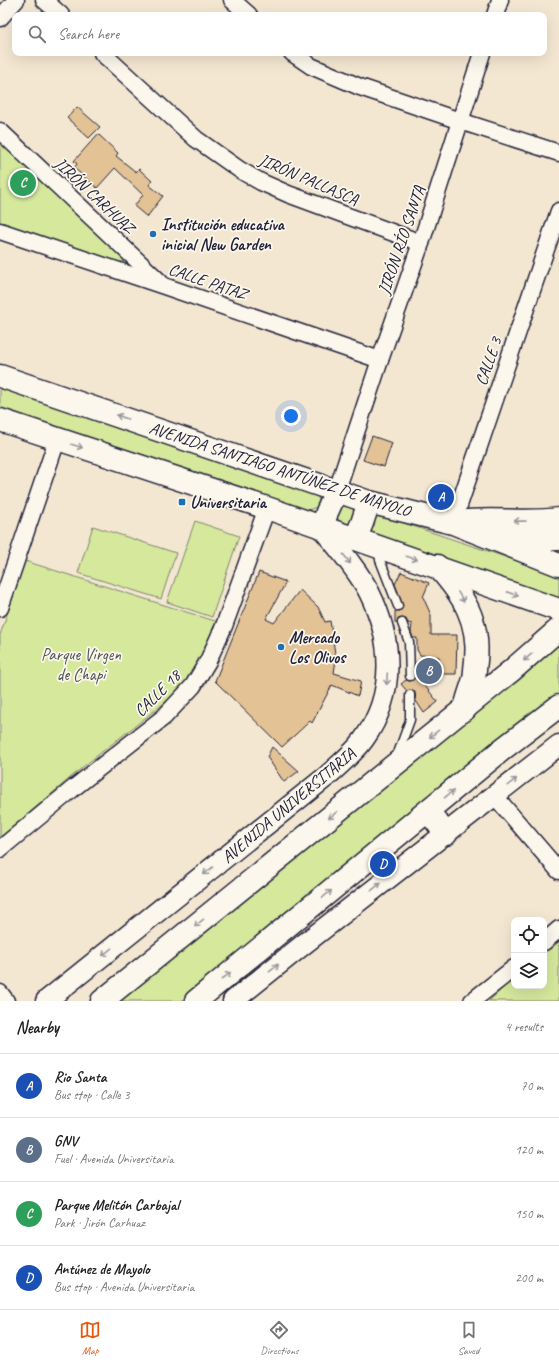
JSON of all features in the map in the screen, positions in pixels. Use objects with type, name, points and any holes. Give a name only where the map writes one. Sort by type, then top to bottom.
[{"type":"main road","name":"AVENIDA SANTIAGO ANTÚNEZ DE MAYOLO","points":[[0,376],[369,502],[462,527],[559,565]]},
{"type":"main road","points":[[0,420],[267,508],[437,566],[559,610]]},
{"type":"main road","points":[[322,528],[327,512],[337,490]]},
{"type":"main road","points":[[355,539],[369,502]]},
{"type":"main road","points":[[462,527],[470,520],[542,522],[559,519]]},
{"type":"main road","points":[[462,527],[519,540],[559,539]]},
{"type":"main road","points":[[437,566],[450,581],[470,613],[476,634],[477,651],[474,678],[465,709]]},
{"type":"main road","name":"AVENIDA UNIVERSITARIA","points":[[102,1001],[512,671],[559,629]]},
{"type":"main road","points":[[196,1001],[504,748],[559,706]]},
{"type":"main road","points":[[504,748],[556,726],[559,727]]},
{"type":"main road","points":[[428,811],[446,834]]},
{"type":"street","points":[[0,18],[16,0]]},
{"type":"street","points":[[44,0],[58,12]]},
{"type":"street","points":[[232,0],[246,12]]},
{"type":"street","points":[[496,12],[500,0]]},
{"type":"street","name":"JIRÓN PALLASCA","points":[[105,56],[196,139],[240,170],[261,182],[288,194],[421,243]]},
{"type":"street","points":[[296,56],[311,66],[334,76],[460,121],[559,153]]},
{"type":"street","name":"JIRÓN RÍO SANTA","points":[[337,490],[421,243],[481,56]]},
{"type":"street","name":"JIRÓN CARHUAZ","points":[[0,131],[164,286]]},
{"type":"street","name":"CALLE 3","points":[[462,527],[559,211]]},
{"type":"street","name":"CALLE PATAZ","points":[[0,231],[380,360]]},
{"type":"street","points":[[0,608],[57,440]]},
{"type":"street","name":"CALLE 18","points":[[0,849],[75,787],[164,717],[193,686],[208,661],[223,630],[267,508]]},
{"type":"street","name":"AVENIDA UNIVERSITARIA","points":[[46,1001],[327,776],[349,757],[374,725],[382,706],[386,685],[387,645],[381,618],[368,591],[357,573],[322,528]]},
{"type":"street","points":[[233,1001],[559,745]]},
{"type":"street","points":[[494,795],[559,871]]},
{"type":"street","points":[[547,939],[559,929]]},
{"type":"street","points":[[472,1001],[511,970]]},
{"type":"street","points":[[0,993],[6,1001]]},
{"type":"lane","points":[[378,547],[380,560],[398,606]]},
{"type":"lane","points":[[402,623],[409,642],[410,676]]},
{"type":"lane","points":[[392,768],[410,720],[410,695]]},
{"type":"green space","points":[[0,140],[125,254],[126,261],[116,263],[0,225]]},
{"type":"green space","points":[[0,387],[316,493],[319,500],[317,507],[308,510],[0,407]]},
{"type":"green space","points":[[346,506],[352,509],[355,515],[352,521],[346,524],[340,521],[337,515],[340,509]]},
{"type":"green space","points":[[377,514],[559,575],[559,599],[373,534],[370,529],[371,522]]},
{"type":"green space","points":[[195,521],[239,536],[212,617],[167,602]]},
{"type":"green space","points":[[93,526],[176,553],[161,599],[78,573]]},
{"type":"green space","name":"Parque Virgen de Chapi","points":[[25,561],[218,622],[201,658],[185,683],[168,700],[84,766],[0,838],[0,635]]},
{"type":"green space","points":[[555,642],[559,644],[559,695],[547,705],[181,1001],[112,1001]]},
{"type":"green space","points":[[559,938],[559,1001],[489,1001],[511,981],[511,989],[547,989],[547,948]]},
{"type":"building","points":[[77,107],[100,127],[89,138],[67,118]]},
{"type":"building","points":[[98,134],[118,153],[116,156],[136,172],[139,169],[152,181],[149,185],[163,196],[147,217],[134,206],[143,195],[115,168],[97,188],[74,168],[77,164],[74,161]]},
{"type":"building","points":[[372,436],[392,443],[384,467],[363,460]]},
{"type":"building","name":"Mercado Los Olivos","points":[[259,572],[286,582],[266,619],[274,623],[300,590],[318,607],[325,622],[330,621],[336,660],[334,673],[361,681],[358,696],[332,685],[312,723],[310,721],[282,747],[215,681]]},
{"type":"building","points":[[401,572],[429,583],[423,597],[431,615],[431,635],[457,635],[456,674],[439,674],[439,657],[420,655],[417,650],[417,638],[413,638],[411,632],[412,624],[408,623],[406,619],[403,618],[398,619],[397,623],[395,623],[395,611],[400,611],[403,606],[395,584]]},
{"type":"building","points":[[415,674],[438,702],[424,713],[416,701],[415,692],[410,690],[407,691],[401,684],[406,680],[413,680]]},
{"type":"building","points":[[272,747],[299,771],[284,782],[267,757]]},
{"type":"place","name":"Parque Melitón Carbajal","points":[[23,183]]},
{"type":"place","name":"Institución educativa inicial New Garden","points":[[153,234]]},
{"type":"place","name":"Rio Santa","points":[[441,497]]},
{"type":"place","name":"Universitaria","points":[[182,502]]},
{"type":"place","name":"Mercado Los Olivos","points":[[281,647]]},
{"type":"place","name":"GNV","points":[[429,671]]},
{"type":"place","name":"Antúnez de Mayolo","points":[[383,864]]}]
